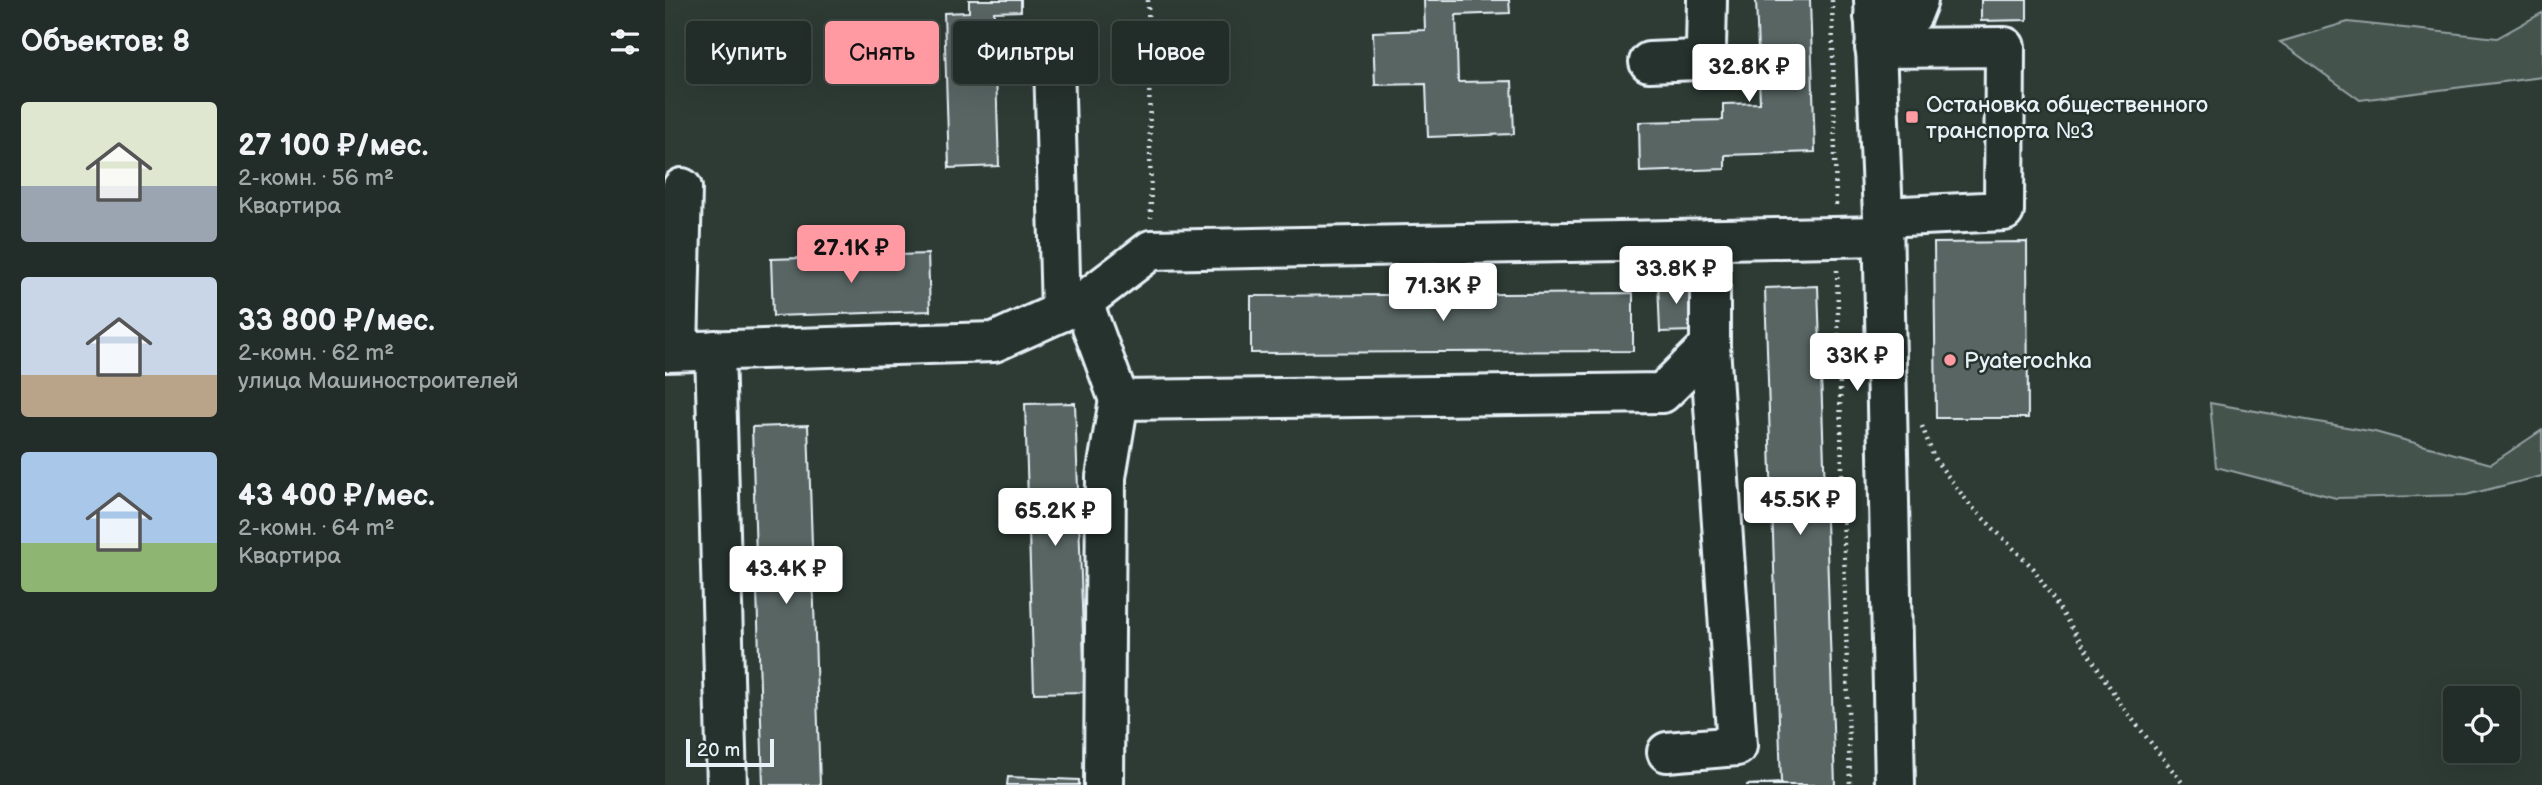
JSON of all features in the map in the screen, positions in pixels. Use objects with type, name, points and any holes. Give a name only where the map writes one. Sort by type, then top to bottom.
[{"type":"street","points":[[1649,62],[1697,60],[1706,48],[1707,0]]},
{"type":"street","points":[[1874,22],[1912,15],[1918,0]]},
{"type":"street","points":[[1874,22],[1883,227],[1895,785]]},
{"type":"street","points":[[686,351],[994,342],[1072,307],[1151,250],[1836,237],[1883,227],[2004,211],[2005,47],[1874,22]]},
{"type":"street","points":[[1055,84],[1072,307],[1119,400],[1106,477],[1104,785]]},
{"type":"street","points":[[682,188],[686,351],[727,785]]},
{"type":"street","points":[[1667,752],[1737,746],[1710,346],[1710,239]]},
{"type":"street","points":[[1119,400],[1662,393],[1710,346]]},
{"type":"path","points":[[1148,0],[1151,250]]},
{"type":"path","points":[[1832,0],[1850,785]]},
{"type":"path","points":[[1920,420],[1934,458],[1970,505],[2034,569],[2122,706],[2184,785]]},
{"type":"shaded area","points":[[2542,13],[2542,77],[2360,100],[2280,42],[2348,22],[2497,38]]},
{"type":"shaded area","points":[[2210,403],[2375,432],[2491,464],[2542,430],[2542,476],[2466,495],[2336,498],[2216,467]]},
{"type":"building","points":[[969,0],[1021,0],[1021,11],[994,12],[994,21],[953,21],[953,84],[996,84],[999,166],[949,168],[944,13],[969,12]]},
{"type":"building","points":[[1424,0],[1509,0],[1510,13],[1456,15],[1458,82],[1512,81],[1514,134],[1428,137],[1426,84],[1375,85],[1373,32],[1425,30]]},
{"type":"building","points":[[1756,0],[1810,0],[1815,152],[1725,155],[1725,169],[1640,172],[1639,122],[1723,120],[1723,104],[1760,103]]},
{"type":"building","points":[[1981,0],[2027,0],[2027,20],[1981,21]]},
{"type":"building","points":[[2027,242],[2028,418],[1936,418],[1934,243]]},
{"type":"building","points":[[928,254],[930,311],[773,316],[771,259]]},
{"type":"building","points":[[1692,281],[1693,331],[1660,332],[1658,282]]},
{"type":"building","points":[[1818,286],[1835,785],[1746,785],[1781,783],[1765,288]]},
{"type":"building","points":[[1633,293],[1633,351],[1251,353],[1251,296]]},
{"type":"building","points":[[1075,403],[1085,692],[1034,693],[1025,404]]},
{"type":"building","points":[[808,425],[820,785],[763,785],[752,427]]},
{"type":"building","points":[[1008,777],[1079,780],[1079,785],[1007,785]]},
{"type":"place","name":"Остановка общественного транспорта №3","points":[[1912,117]]},
{"type":"place","name":"Pyaterochka","points":[[1950,360]]}]
